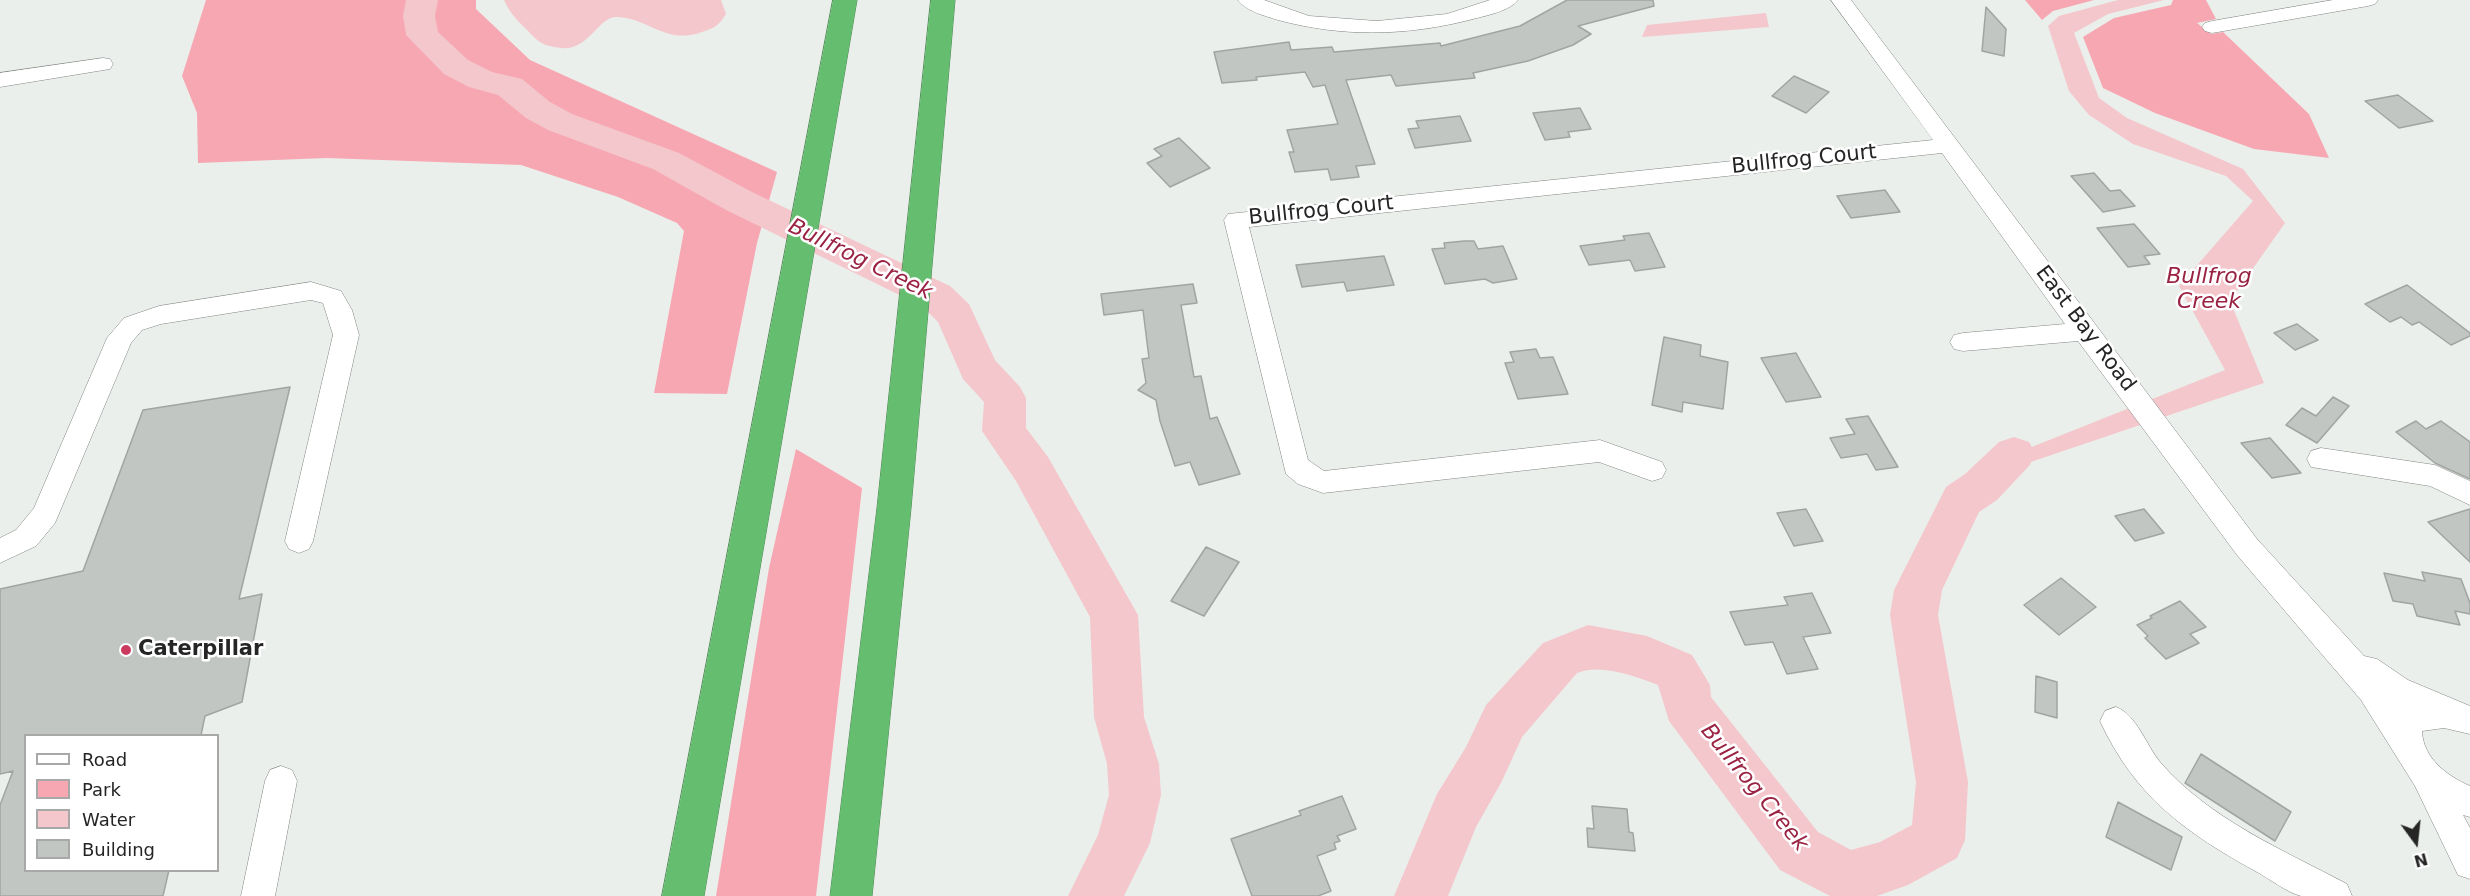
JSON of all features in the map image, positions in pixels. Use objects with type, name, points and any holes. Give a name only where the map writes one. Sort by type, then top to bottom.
[{"type":"highway","points":[[683,896],[845,0]]},
{"type":"highway","points":[[851,896],[894,508],[944,0]]},
{"type":"street","points":[[1248,0],[1280,16],[1311,23],[1396,26],[1460,17],[1509,0]]},
{"type":"street","name":"East Bay Road","points":[[1841,0],[2086,331],[2277,583],[2339,648],[2387,709],[2424,773]]},
{"type":"street","points":[[2212,27],[2368,0]]},
{"type":"street","points":[[0,80],[103,64]]},
{"type":"street","name":"Bullfrog Court","points":[[1652,470],[1600,451],[1323,482],[1308,476],[1296,466],[1236,220],[1949,145]]},
{"type":"street","points":[[0,551],[26,538],[45,515],[120,338],[133,324],[159,315],[312,291],[332,297],[340,310],[346,335],[298,541]]},
{"type":"street","points":[[1963,342],[2086,331]]},
{"type":"street","points":[[2320,459],[2435,476],[2470,494]]},
{"type":"street","name":"East Bay Road","points":[[2339,648],[2397,690],[2460,715]]},
{"type":"street","points":[[2407,743],[2406,730],[2412,720],[2422,714],[2460,715]]},
{"type":"street","points":[[2116,721],[2149,773],[2180,805],[2239,844],[2335,896]]},
{"type":"street","points":[[2424,773],[2439,786],[2470,802]]},
{"type":"street","points":[[2424,773],[2470,863]]},
{"type":"street","points":[[258,896],[281,781]]},
{"type":"green space","points":[[206,0],[476,0],[476,9],[530,60],[777,172],[757,243],[727,394],[654,393],[684,231],[677,223],[618,197],[521,165],[326,158],[198,163],[197,113],[182,76]]},
{"type":"green space","points":[[2025,0],[2094,0],[2053,11],[2042,20]]},
{"type":"green space","points":[[2173,0],[2206,0],[2216,19],[2197,23],[2211,34],[2223,32],[2309,114],[2329,158],[2254,149],[2155,113],[2103,88],[2083,37],[2114,18],[2171,5]]},
{"type":"green space","points":[[796,449],[862,488],[816,896],[716,896],[769,568]]},
{"type":"water","points":[[504,0],[721,0],[726,14],[713,27],[689,35],[668,33],[629,19],[611,18],[579,44],[561,48],[547,45],[536,39],[515,18]]},
{"type":"water","name":"Bullfrog Creek","points":[[2118,0],[2164,0],[2108,14],[2074,33],[2099,98],[2127,118],[2243,169],[2285,223],[2230,301],[2264,383],[2016,467],[2014,454],[2225,370],[2179,286],[2253,201],[2226,176],[2133,144],[2089,115],[2069,91],[2048,26],[2059,16]]},
{"type":"water","points":[[1766,13],[1769,27],[1642,37],[1647,25]]},
{"type":"building","points":[[1567,0],[1653,0],[1654,6],[1578,26],[1591,34],[1573,45],[1528,61],[1473,73],[1475,78],[1396,86],[1391,75],[1346,80],[1375,164],[1356,166],[1359,177],[1331,180],[1328,169],[1295,172],[1289,152],[1294,152],[1287,130],[1338,124],[1325,85],[1313,87],[1305,72],[1222,83],[1214,52],[1289,42],[1291,50],[1332,47],[1334,52],[1440,43],[1441,46],[1520,26]]},
{"type":"building","points":[[1986,7],[2006,29],[2004,56],[1982,51]]},
{"type":"building","points":[[1794,76],[1829,92],[1806,113],[1772,96]]},
{"type":"building","points":[[2398,95],[2433,121],[2399,128],[2365,101]]},
{"type":"building","points":[[1580,108],[1591,129],[1568,132],[1570,137],[1545,140],[1533,113]]},
{"type":"building","points":[[1460,116],[1471,141],[1415,148],[1408,129],[1419,128],[1416,121]]},
{"type":"building","points":[[1179,138],[1210,168],[1170,187],[1147,163],[1162,156],[1154,149]]},
{"type":"building","points":[[2094,173],[2110,191],[2120,190],[2135,206],[2103,212],[2071,176]]},
{"type":"building","points":[[1885,190],[1900,212],[1851,218],[1837,196]]},
{"type":"building","points":[[2134,224],[2160,254],[2144,256],[2150,264],[2128,267],[2097,228]]},
{"type":"building","points":[[1649,233],[1665,267],[1635,271],[1630,260],[1589,265],[1580,246],[1625,240],[1623,236]]},
{"type":"building","points":[[1474,241],[1478,249],[1503,246],[1517,279],[1493,283],[1485,279],[1445,284],[1432,249],[1445,248],[1444,243]]},
{"type":"building","points":[[1384,256],[1394,285],[1347,291],[1344,282],[1302,287],[1296,265]]},
{"type":"building","points":[[1193,284],[1197,303],[1181,305],[1194,377],[1201,376],[1210,419],[1217,417],[1240,474],[1199,485],[1190,462],[1175,466],[1160,421],[1156,400],[1138,390],[1146,383],[1142,359],[1149,358],[1143,310],[1104,315],[1101,294]]},
{"type":"building","points":[[2407,285],[2470,333],[2470,336],[2451,345],[2419,322],[2412,325],[2401,317],[2390,322],[2365,304]]},
{"type":"building","points":[[2297,324],[2318,340],[2295,350],[2274,333]]},
{"type":"building","points":[[1664,337],[1701,345],[1700,356],[1728,362],[1723,409],[1683,402],[1682,412],[1652,405]]},
{"type":"building","points":[[1536,349],[1540,358],[1553,357],[1568,394],[1518,399],[1505,363],[1514,362],[1510,352]]},
{"type":"building","points":[[1796,353],[1821,397],[1786,402],[1761,358]]},
{"type":"building","name":"Caterpillar","points":[[290,387],[239,599],[262,594],[242,702],[205,716],[201,734],[24,734],[24,872],[169,872],[163,896],[0,896],[0,805],[13,771],[0,774],[0,589],[83,571],[143,410]]},
{"type":"building","points":[[2333,397],[2349,406],[2317,443],[2286,425],[2302,408],[2316,416]]},
{"type":"building","points":[[1868,416],[1898,467],[1876,470],[1867,454],[1841,458],[1830,438],[1855,434],[1846,419]]},
{"type":"building","points":[[2416,421],[2426,429],[2441,421],[2470,442],[2470,479],[2435,463],[2396,432]]},
{"type":"building","points":[[2270,438],[2301,473],[2272,478],[2241,443]]},
{"type":"building","points":[[1806,509],[1823,541],[1794,546],[1777,513]]},
{"type":"building","points":[[2144,509],[2164,533],[2135,541],[2115,516]]},
{"type":"building","points":[[2470,509],[2470,562],[2428,522]]},
{"type":"building","points":[[1206,547],[1239,562],[1204,616],[1171,601]]},
{"type":"building","points":[[2422,572],[2461,579],[2470,603],[2470,614],[2455,611],[2460,625],[2417,616],[2413,604],[2393,601],[2384,573],[2425,581]]},
{"type":"building","points":[[2061,578],[2096,607],[2059,635],[2024,605]]},
{"type":"building","points":[[1812,593],[1831,633],[1803,637],[1818,669],[1787,674],[1773,642],[1745,645],[1730,612],[1788,605],[1784,597]]},
{"type":"building","points":[[2180,601],[2206,627],[2190,634],[2199,643],[2166,659],[2145,638],[2148,636],[2137,625]]},
{"type":"building","points":[[2036,676],[2057,682],[2057,718],[2035,712]]},
{"type":"building","points":[[2201,754],[2291,812],[2275,841],[2185,783]]},
{"type":"building","points":[[1342,796],[1356,829],[1337,836],[1340,841],[1334,843],[1336,849],[1317,856],[1331,891],[1318,896],[1252,896],[1231,839],[1301,815],[1299,811]]},
{"type":"building","points":[[2118,802],[2182,837],[2171,870],[2106,837]]},
{"type":"building","points":[[1592,806],[1627,809],[1629,832],[1633,833],[1635,851],[1588,847],[1587,828],[1594,829]]},
{"type":"waterway","name":"Bullfrog Creek","points":[[422,0],[419,16],[422,35],[456,67],[481,80],[510,87],[538,110],[560,122],[666,161],[739,201],[936,296],[955,314],[978,368],[1005,398],[1004,431],[1032,469],[1114,615],[1119,676],[1119,717],[1133,764],[1135,795],[1123,843],[1095,896]]},
{"type":"waterway","name":"Bullfrog Creek","points":[[1421,896],[1456,812],[1484,764],[1504,721],[1560,658],[1588,646],[1647,658],[1675,670],[1685,685],[1687,705],[1799,851],[1849,877],[1889,866],[1938,840],[1942,782],[1927,705],[1914,615],[1918,590],[1962,500],[1981,487],[2014,454]]},
{"type":"place","name":"Caterpillar","points":[[126,650]]}]
